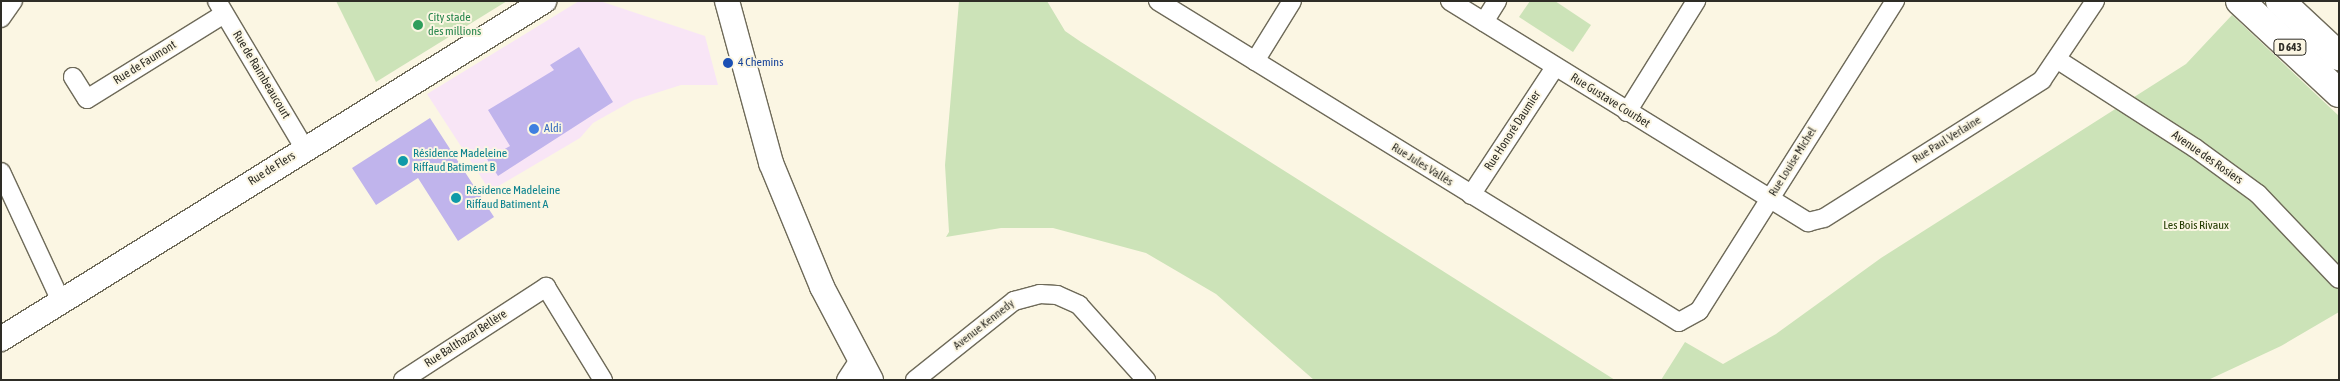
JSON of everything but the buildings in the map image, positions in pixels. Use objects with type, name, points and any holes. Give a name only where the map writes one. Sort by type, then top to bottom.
[{"type":"highway","name":"D 643","points":[[2240,1],[2339,94]]},
{"type":"highway","name":"D 643","points":[[2280,1],[2339,56]]},
{"type":"main road","name":"Rue de Flers","points":[[1,339],[544,1]]},
{"type":"main road","points":[[727,7],[771,163],[813,269],[865,370]]},
{"type":"street","points":[[1,18],[13,1]]},
{"type":"street","name":"Rue Jules Vallès","points":[[1158,1],[1669,319],[1688,320]]},
{"type":"street","points":[[1255,61],[1292,1]]},
{"type":"street","name":"Rue Gustave Courbet","points":[[1450,1],[1770,199]]},
{"type":"street","points":[[1484,22],[1497,1]]},
{"type":"street","points":[[1627,112],[1696,1]]},
{"type":"street","name":"Rue Louise Michel","points":[[1688,320],[1699,312],[1895,1]]},
{"type":"street","name":"Rue Paul Verlaine","points":[[1770,199],[1803,221],[1824,218],[2042,80],[2058,60],[2095,1]]},
{"type":"street","name":"Rue de Raimbeaucourt","points":[[221,8],[305,149]]},
{"type":"street","name":"Rue de Faumont","points":[[74,77],[87,99],[221,8]]},
{"type":"street","name":"Avenue des Rosiers","points":[[2058,60],[2195,148],[2258,194],[2339,279]]},
{"type":"street","name":"Rue Honoré Daumier","points":[[1471,195],[1556,67]]},
{"type":"street","points":[[1,172],[61,301]]},
{"type":"street","name":"Rue Balthazar Bellère","points":[[403,380],[546,287],[603,380]]},
{"type":"street","name":"Avenue Kennedy","points":[[915,380],[1014,301],[1040,294],[1057,295],[1079,305],[1146,380]]},
{"type":"street","points":[[846,380],[865,370]]},
{"type":"shaded area","points":[[579,1],[600,1],[705,36],[718,85],[681,85],[634,100],[593,123],[580,138],[490,191],[427,94]]},
{"type":"green space","points":[[336,1],[507,1],[376,82]]},
{"type":"green space","points":[[959,1],[1047,1],[1065,31],[1081,42],[1615,380],[1314,380],[1216,294],[1146,253],[1053,228],[1001,228],[946,237],[949,232],[945,165]]},
{"type":"green space","points":[[1530,1],[1555,1],[1591,25],[1573,52],[1519,17]]},
{"type":"green space","name":"Les Bois Rivaux","points":[[2232,15],[2339,116],[2339,312],[2281,346],[2208,380],[1661,380],[1685,342],[1723,364],[1776,334],[1881,258],[2186,64]]},
{"type":"place","name":"City stade des millions","points":[[418,25]]},
{"type":"place","name":"4 Chemins","points":[[728,63]]},
{"type":"place","name":"Aldi","points":[[534,129]]},
{"type":"place","name":"Résidence Madeleine Riffaud Batiment B","points":[[403,161]]},
{"type":"place","name":"Résidence Madeleine Riffaud Batiment A","points":[[456,198]]}]
